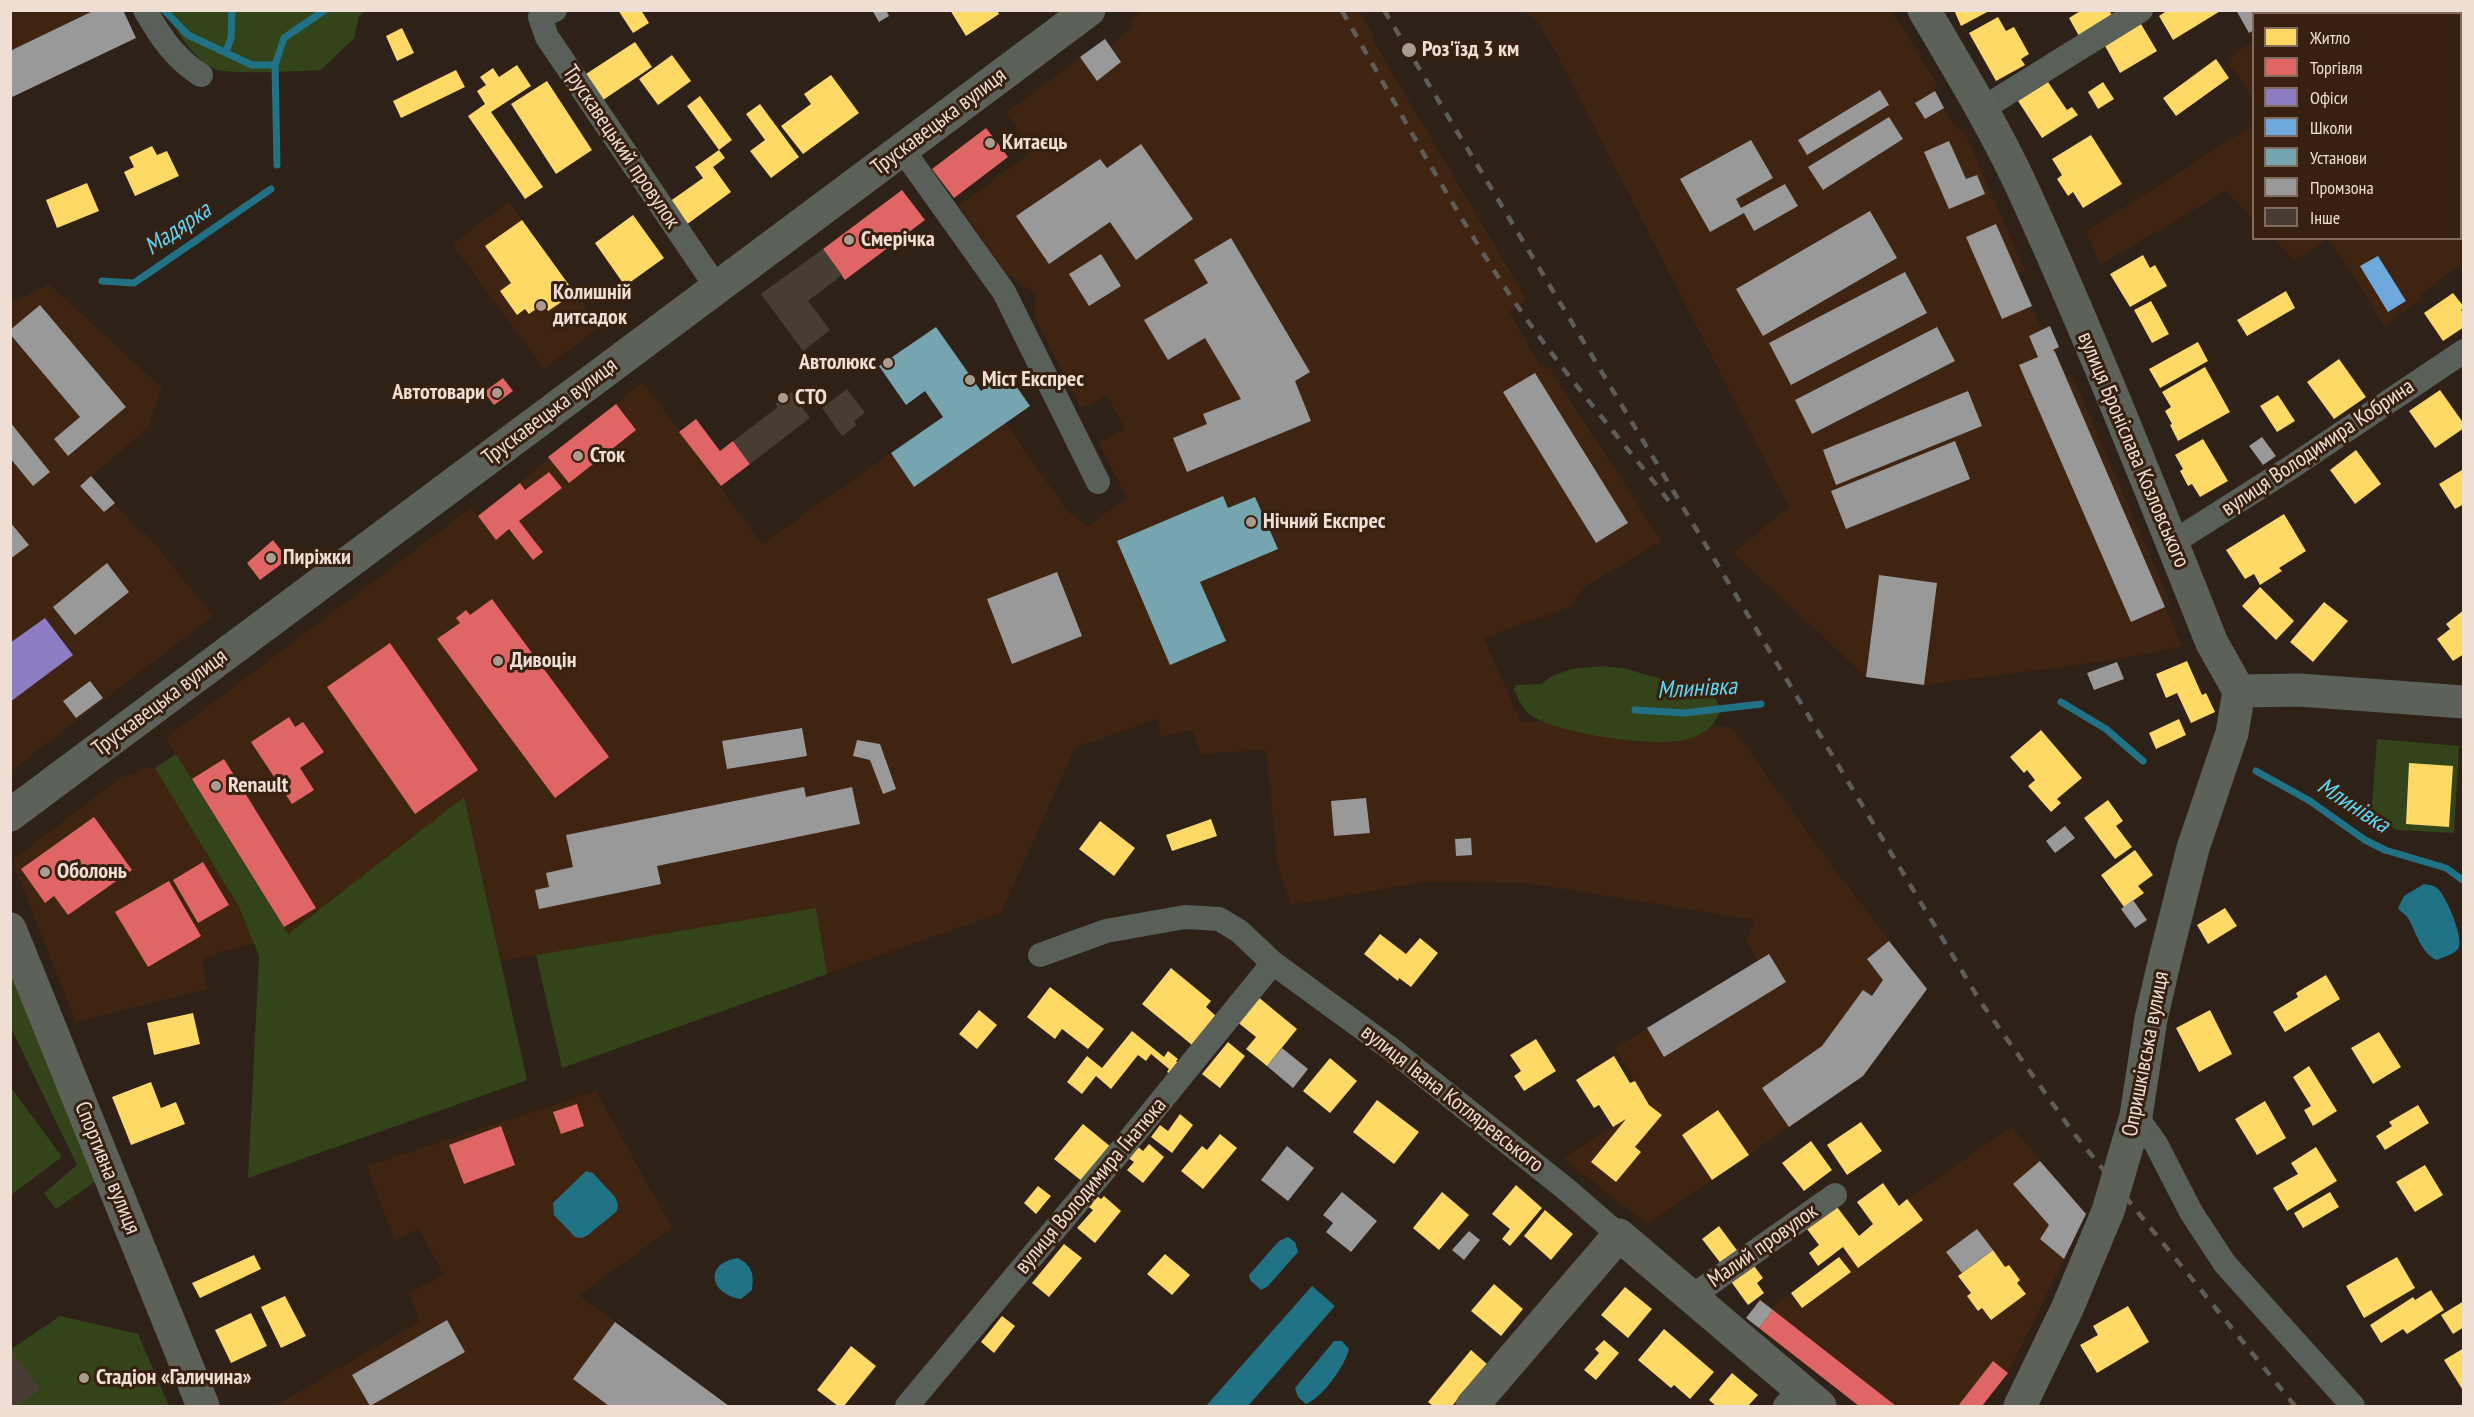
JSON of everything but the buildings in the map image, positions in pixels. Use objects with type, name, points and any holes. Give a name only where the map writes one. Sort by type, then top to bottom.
[{"type":"street","points":[[145,10],[160,36],[184,64],[201,75]]},
{"type":"street","name":"Трускавецький провулок","points":[[555,10],[540,17],[547,37],[717,288]]},
{"type":"street","name":"Трускавецька вулиця","points":[[10,815],[1089,10]]},
{"type":"street","name":"вулиця Броніслава Козловського","points":[[1924,10],[1982,109],[2020,184],[2212,643],[2239,691]]},
{"type":"street","points":[[1982,109],[2141,10]]},
{"type":"street","points":[[902,149],[1004,292],[1098,482]]},
{"type":"street","name":"вулиця Володимира Кобрина","points":[[2172,543],[2290,468],[2463,351]]},
{"type":"street","points":[[2239,691],[2299,690],[2463,702]]},
{"type":"street","name":"Опришківська вулиця","points":[[2020,1407],[2091,1254],[2108,1211],[2136,1116],[2151,1019],[2164,959],[2193,848],[2232,733],[2239,691]]},
{"type":"street","name":"вулиця Івана Котляревського","points":[[1040,955],[1106,931],[1185,917],[1219,919],[1239,932],[1273,963],[1390,1049],[1567,1190],[1691,1297],[1802,1401]]},
{"type":"street","name":"Спортивна вулиця","points":[[10,930],[202,1407]]},
{"type":"street","name":"вулиця Володимира Гнатюка","points":[[908,1407],[1273,963]]},
{"type":"street","points":[[2136,1116],[2156,1144],[2197,1222],[2224,1264],[2353,1407]]},
{"type":"street","name":"Малий провулок","points":[[1691,1297],[1835,1195]]},
{"type":"street","points":[[1473,1407],[1619,1235]]},
{"type":"shaded area","points":[[2297,10],[2463,11],[2463,263],[2419,295],[2421,299],[2384,326],[2351,271],[2328,240],[2462,240],[2462,12],[2294,12]]},
{"type":"shaded area","points":[[11,11],[123,11],[136,38],[11,98]]},
{"type":"shaded area","points":[[1143,11],[1359,11],[1372,31],[1374,42],[1527,300],[1509,311],[1541,367],[1549,367],[1661,541],[1585,587],[1570,607],[1484,638],[1520,721],[1732,727],[1828,861],[1927,989],[1863,1076],[1648,1224],[1563,1158],[1649,1105],[1615,1048],[1757,961],[1746,941],[1754,920],[1526,883],[1424,882],[1291,905],[1278,867],[1266,750],[1201,754],[1192,730],[1161,737],[1157,719],[1075,748],[1001,913],[827,974],[816,908],[501,961],[464,797],[288,934],[166,738],[471,508],[478,516],[643,382],[762,544],[891,453],[914,487],[1006,423],[1067,511],[1088,526],[1127,498],[1099,443],[1125,429],[1107,395],[1081,408],[1035,318],[1035,293],[1007,275],[959,206],[1032,151],[1006,113],[1105,39],[1110,46],[1132,28],[1130,20]]},
{"type":"shaded area","points":[[1523,11],[1892,11],[1936,82],[1935,91],[1944,108],[1956,127],[1965,133],[2025,271],[2018,274],[2042,330],[2050,326],[2060,350],[2055,352],[2065,377],[2072,375],[2171,604],[2165,607],[2182,646],[2122,659],[1924,685],[1866,677],[1733,553],[1789,507],[1558,56],[1537,21]]},
{"type":"shaded area","points":[[2252,42],[2252,98],[2227,60]]},
{"type":"shaded area","points":[[2252,126],[2252,218],[2226,191],[2100,265],[2086,232]]},
{"type":"shaded area","name":"Колишній дитсадок","points":[[509,202],[600,327],[544,369],[452,244]]},
{"type":"shaded area","points":[[2274,240],[2325,240],[2294,260]]},
{"type":"shaded area","points":[[49,284],[162,388],[148,428],[91,476],[143,536],[146,533],[213,616],[11,771],[11,303]]},
{"type":"shaded area","points":[[144,768],[155,768],[239,907],[254,943],[202,958],[207,989],[76,1022],[15,868],[15,858],[123,776],[134,774]]},
{"type":"shaded area","points":[[596,1091],[672,1228],[579,1295],[729,1406],[275,1406],[420,1321],[408,1293],[444,1275],[418,1229],[394,1240],[367,1166]]},
{"type":"shaded area","points":[[2012,1127],[2086,1214],[2008,1373],[1982,1406],[1859,1406],[1759,1328],[1772,1310],[1771,1308],[1846,1252],[1843,1248],[1907,1199]]},
{"type":"green space","points":[[164,11],[366,11],[359,16],[354,38],[321,70],[250,72],[223,71],[206,64],[186,43]]},
{"type":"green space","points":[[1600,666],[1623,668],[1713,694],[1721,709],[1719,715],[1702,733],[1684,740],[1650,742],[1628,740],[1580,733],[1541,720],[1526,711],[1514,690],[1516,685],[1541,684],[1552,676],[1572,669]]},
{"type":"green space","points":[[2377,739],[2459,746],[2454,833],[2397,830],[2371,818]]},
{"type":"green space","points":[[176,754],[288,934],[464,797],[527,1080],[248,1178],[259,956],[239,907],[155,768]]},
{"type":"green space","points":[[816,908],[827,974],[562,1068],[536,955]]},
{"type":"green space","points":[[10,968],[96,1181],[56,1209],[44,1193],[77,1165],[11,1028]]},
{"type":"green space","points":[[10,1086],[62,1157],[11,1195],[10,1195]]},
{"type":"green space","name":"Стадіон «Галичина»","points":[[60,1316],[138,1334],[169,1406],[11,1406],[10,1350]]},
{"type":"water","points":[[2424,884],[2434,886],[2441,892],[2454,918],[2459,937],[2458,949],[2437,960],[2423,948],[2408,918],[2398,908],[2404,896]]},
{"type":"water","points":[[586,1171],[593,1173],[615,1197],[618,1204],[617,1211],[582,1238],[575,1237],[554,1215],[553,1203]]},
{"type":"water","points":[[1288,1237],[1295,1242],[1298,1252],[1268,1286],[1261,1290],[1250,1280],[1249,1275],[1279,1241]]},
{"type":"water","points":[[738,1258],[750,1268],[753,1280],[752,1290],[741,1299],[722,1291],[715,1278],[720,1266]]},
{"type":"water","points":[[1312,1286],[1335,1306],[1248,1406],[1206,1406]]},
{"type":"water","points":[[1334,1341],[1342,1341],[1349,1349],[1347,1356],[1326,1388],[1306,1404],[1298,1397],[1295,1388]]},
{"type":"waterway","points":[[164,10],[188,35],[252,65],[275,65]]},
{"type":"waterway","points":[[226,52],[231,38],[232,10]]},
{"type":"waterway","name":"Мадярка","points":[[277,165],[275,65],[284,38],[325,10]]},
{"type":"waterway","name":"Мадярка","points":[[102,281],[134,283],[271,189]]},
{"type":"waterway","name":"Млинівка","points":[[2061,702],[2106,729],[2143,761]]},
{"type":"waterway","name":"Млинівка","points":[[1635,710],[1685,713],[1761,704]]},
{"type":"waterway","name":"Млинівка","points":[[2256,771],[2310,801],[2365,840],[2385,850],[2446,868],[2464,881]]},
{"type":"railway","points":[[1384,10],[1980,1001],[2072,1131],[2295,1406]]},
{"type":"railway","points":[[1342,11],[1448,196],[1516,304],[1573,381],[1672,505]]},
{"type":"place","name":"Роз'їзд 3 км","points":[[1409,50]]},
{"type":"place","name":"Китаєць","points":[[990,143]]},
{"type":"place","name":"Смерічка","points":[[849,240]]},
{"type":"place","name":"Колишній дитсадок","points":[[541,306]]},
{"type":"place","name":"Автолюкс","points":[[888,363]]},
{"type":"place","name":"Міст Експрес","points":[[970,380]]},
{"type":"place","name":"Автотовари","points":[[497,393]]},
{"type":"place","name":"СТО","points":[[783,398]]},
{"type":"place","name":"Сток","points":[[578,456]]},
{"type":"place","name":"Нічний Експрес","points":[[1251,522]]},
{"type":"place","name":"Пиріжки","points":[[271,558]]},
{"type":"place","name":"Дивоцін","points":[[498,661]]},
{"type":"place","name":"Renault","points":[[216,786]]},
{"type":"place","name":"Оболонь","points":[[45,872]]},
{"type":"place","name":"Стадіон «Галичина»","points":[[84,1378]]}]
